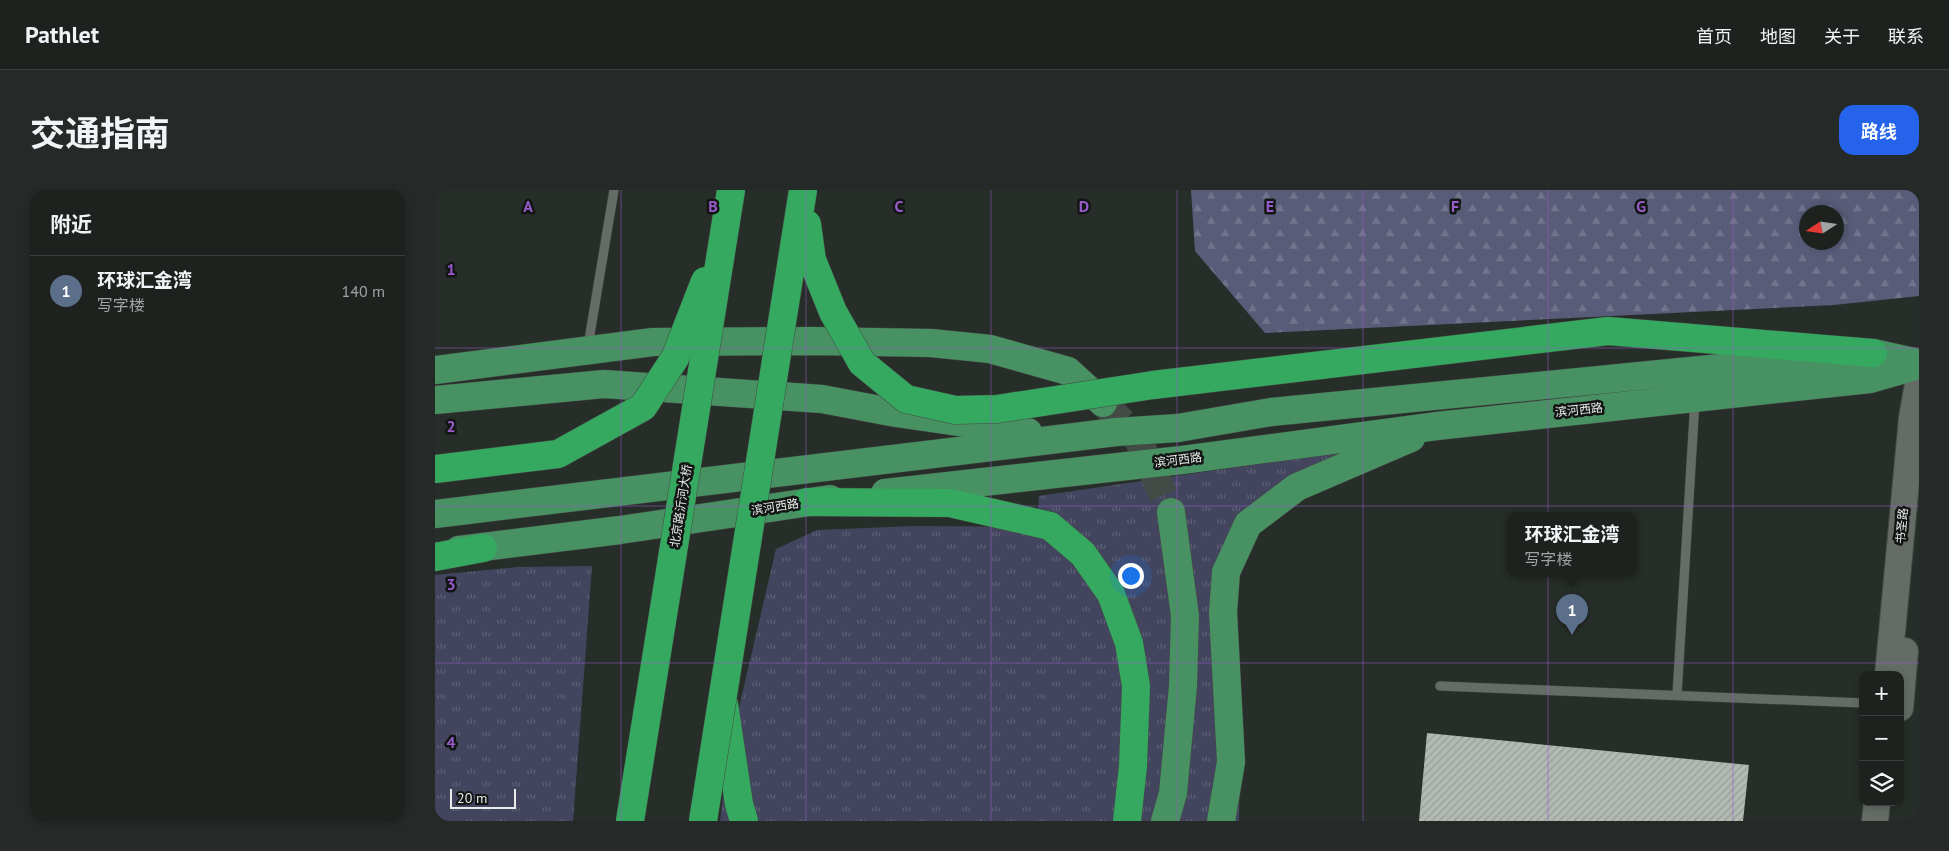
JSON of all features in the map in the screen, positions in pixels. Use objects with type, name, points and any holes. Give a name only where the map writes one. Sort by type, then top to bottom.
[{"type":"highway","name":"北京路沂河大桥","points":[[630,821],[731,190]]},
{"type":"highway","points":[[803,191],[812,260],[833,312],[862,363],[906,400],[955,410],[997,409],[1153,386],[1608,331],[1873,353]]},
{"type":"highway","points":[[703,821],[803,191]]},
{"type":"highway","points":[[435,469],[559,454],[643,406],[675,358],[725,230]]},
{"type":"highway","points":[[807,502],[950,503],[1051,526],[1083,554],[1111,594],[1129,643],[1136,686],[1133,766],[1127,821]]},
{"type":"highway","points":[[435,557],[483,548]]},
{"type":"highway","points":[[723,699],[739,804],[744,821]]},
{"type":"highway","points":[[615,821],[636,786]]},
{"type":"main road","points":[[435,370],[653,342],[813,340],[931,343],[990,349],[1069,370],[1103,403]]},
{"type":"main road","name":"滨河西路","points":[[435,514],[1067,437],[1178,428],[1271,412],[1873,353],[1919,364]]},
{"type":"main road","name":"滨河西路","points":[[435,552],[483,548],[807,502],[1182,460],[1437,426],[1870,379],[1919,364]]},
{"type":"main road","points":[[435,400],[604,384],[822,399],[896,413],[1067,437]]},
{"type":"main road","points":[[1221,821],[1231,762],[1223,612],[1226,572],[1248,524],[1297,487],[1437,426]]},
{"type":"main road","points":[[1165,821],[1173,793],[1183,686],[1185,616],[1171,512]]},
{"type":"street","name":"书圣路","points":[[1889,671],[1912,418],[1919,378]]},
{"type":"street","name":"书圣路","points":[[1903,671],[1919,497]]},
{"type":"street","points":[[1875,821],[1877,806]]},
{"type":"street","points":[[1890,821],[1892,806]]},
{"type":"lane","points":[[587,349],[614,190]]},
{"type":"lane","points":[[1677,695],[1695,398]]},
{"type":"lane","points":[[1440,686],[1859,703]]},
{"type":"green space","points":[[1191,190],[1919,190],[1919,296],[1834,305],[1265,333],[1195,251]]},
{"type":"green space","points":[[1341,452],[1296,479],[1233,555],[1241,709],[1239,821],[720,821],[728,755],[776,549],[817,530],[915,526],[1037,527],[1039,496]]},
{"type":"green space","points":[[592,566],[573,821],[435,821],[435,575],[517,567]]},
{"type":"building","points":[[1427,733],[1749,765],[1743,821],[1419,821]]},
{"type":"tunnel","points":[[1103,403],[1136,435],[1171,512]]},
{"type":"place","name":"环球汇金湾","points":[[1572,635]]}]
